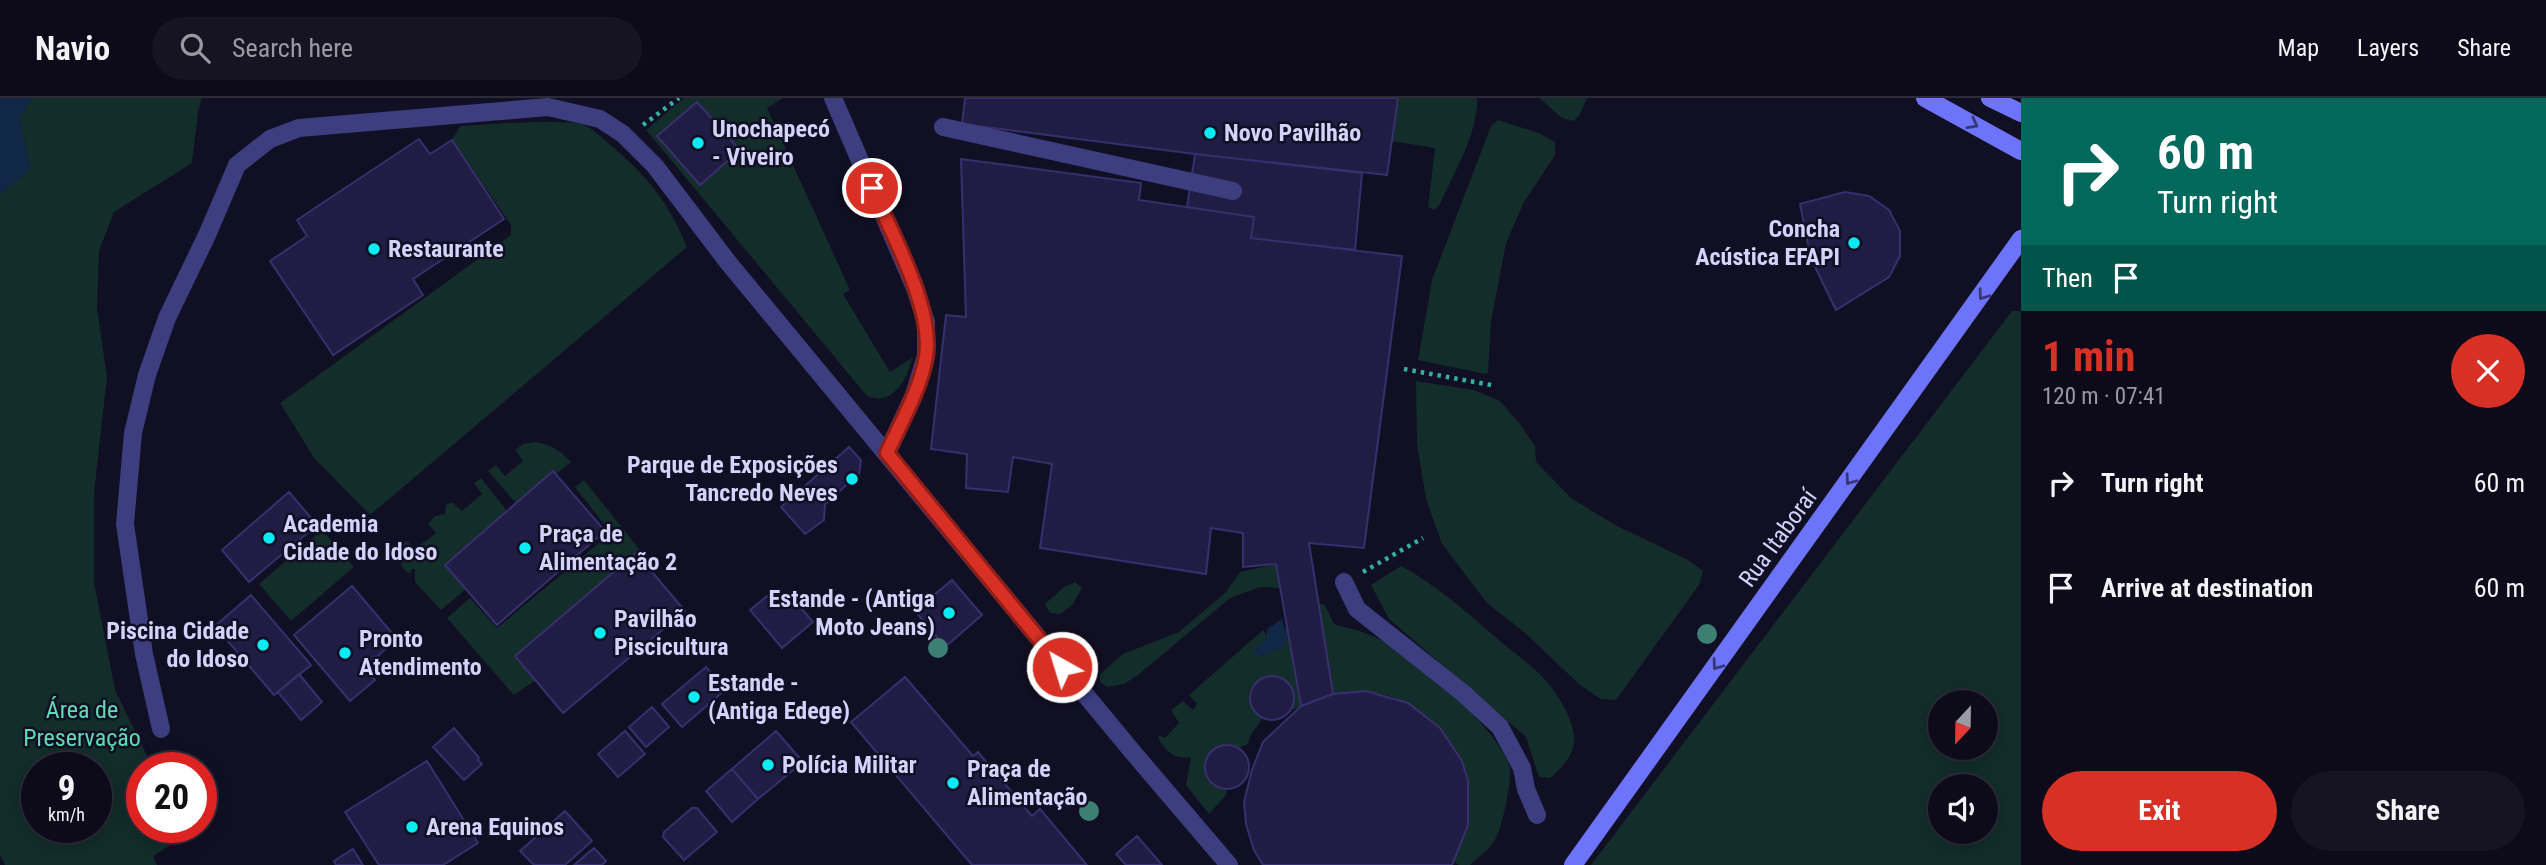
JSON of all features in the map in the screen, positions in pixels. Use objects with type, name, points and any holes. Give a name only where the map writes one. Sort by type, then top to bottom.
[{"type":"street","points":[[1925,98],[2021,151]]},
{"type":"street","points":[[1990,98],[2021,113]]},
{"type":"street","name":"Rua Itaboraí","points":[[1573,865],[2021,239]]},
{"type":"lane","points":[[833,98],[915,288],[926,322],[926,356],[914,394],[887,453]]},
{"type":"lane","points":[[161,729],[144,654],[125,524],[133,433],[147,375],[167,318],[237,164],[270,139],[299,128],[548,107],[600,119],[656,166],[727,261],[1122,740],[1229,865]]},
{"type":"lane","points":[[943,127],[1233,191]]},
{"type":"lane","points":[[1344,582],[1357,609],[1463,693],[1500,727],[1522,768],[1526,789],[1537,815]]},
{"type":"path","points":[[628,140],[679,98]]},
{"type":"path","points":[[1404,369],[1491,384]]},
{"type":"path","points":[[1344,582],[1423,538]]},
{"type":"green space","name":"Área de Preservação","points":[[31,98],[202,98],[192,163],[114,212],[99,251],[97,308],[107,377],[94,494],[94,582],[115,690],[145,752],[126,752],[126,843],[174,843],[153,856],[157,865],[5,865],[0,855],[0,194],[30,169],[20,120]]},
{"type":"green space","points":[[684,98],[783,98],[767,108],[850,290],[843,294],[890,372],[912,358],[903,382],[892,394],[884,398],[867,396],[646,130]]},
{"type":"green space","points":[[1398,98],[1477,98],[1474,125],[1469,139],[1440,204],[1434,210],[1428,207],[1435,148],[1392,141]]},
{"type":"green space","points":[[1539,98],[1587,98],[1574,121],[1562,118]]},
{"type":"green space","points":[[1498,120],[1539,133],[1555,142],[1555,155],[1524,202],[1506,243],[1491,322],[1488,373],[1485,374],[1418,360],[1432,280],[1491,126]]},
{"type":"green space","points":[[568,123],[594,130],[655,190],[687,247],[370,515],[314,458],[280,403],[511,235],[511,225],[452,140],[460,126]]},
{"type":"green space","points":[[2012,311],[2021,311],[2021,865],[1591,865]]},
{"type":"green space","points":[[1416,381],[1474,390],[1500,401],[1535,446],[1536,462],[1571,498],[1617,526],[1688,560],[1703,571],[1699,585],[1616,700],[1601,699],[1580,685],[1524,632],[1487,603],[1442,544],[1426,499],[1417,444]]},
{"type":"green space","points":[[534,442],[554,448],[571,462],[556,474],[553,471],[516,503],[488,471],[496,465],[505,476],[523,461],[515,450],[523,444]]},
{"type":"green space","points":[[481,478],[507,511],[445,565],[466,589],[441,610],[415,582],[415,569],[409,574],[401,566],[399,547],[407,541],[415,549],[436,533],[428,524],[435,516],[445,514],[446,505],[452,502],[462,511],[482,494],[474,483]]},
{"type":"green space","points":[[584,480],[640,550],[515,656],[536,680],[514,695],[447,618],[470,598],[497,628],[611,533],[575,487]]},
{"type":"green space","points":[[322,530],[354,567],[291,621],[259,584]]},
{"type":"green space","points":[[1276,564],[1280,588],[1260,587],[1230,598],[1138,675],[1124,684],[1107,687],[1100,682],[1100,674],[1123,654],[1179,632],[1226,592],[1240,572]]},
{"type":"green space","points":[[1401,566],[1452,600],[1536,671],[1552,688],[1570,720],[1574,739],[1566,762],[1550,778],[1539,777],[1526,737],[1389,619],[1371,585]]},
{"type":"green space","points":[[1075,582],[1082,588],[1073,604],[1060,614],[1051,613],[1046,603],[1064,587]]},
{"type":"green space","points":[[1319,603],[1325,605],[1334,624],[1375,637],[1409,658],[1474,716],[1505,755],[1510,777],[1500,829],[1491,846],[1470,865],[1454,862],[1468,825],[1468,781],[1462,761],[1440,728],[1408,703],[1366,691],[1333,694]]},
{"type":"green space","points":[[1285,628],[1301,706],[1290,711],[1294,694],[1289,684],[1279,678],[1267,678],[1257,682],[1250,691],[1251,703],[1262,719],[1250,736],[1248,744],[1239,748],[1218,748],[1211,753],[1207,761],[1209,778],[1216,785],[1227,789],[1226,795],[1209,814],[1186,785],[1191,757],[1172,754],[1158,739],[1159,735],[1165,738],[1179,723],[1171,710],[1183,701],[1193,710],[1197,704],[1189,695],[1263,630],[1267,637],[1263,642],[1261,657],[1279,649],[1286,635]]},
{"type":"water","points":[[0,98],[31,98],[20,120],[30,169],[0,194]]},
{"type":"water","points":[[1282,619],[1286,634],[1284,646],[1259,657],[1253,649],[1266,639],[1267,629]]},
{"type":"building","name":"Novo Pavilhão","points":[[965,98],[1398,98],[1387,175],[962,124]]},
{"type":"building","name":"Unochapecó - Viveiro","points":[[697,102],[740,150],[700,185],[657,136]]},
{"type":"building","name":"Restaurante","points":[[419,139],[430,154],[452,140],[504,219],[413,279],[423,295],[333,355],[270,261],[307,236],[297,220]]},
{"type":"building","points":[[1195,154],[1362,173],[1355,250],[1251,238],[1254,217],[1187,207]]},
{"type":"building","points":[[961,159],[1141,183],[1139,200],[1254,217],[1251,238],[1402,256],[1364,548],[1309,543],[1333,694],[1301,706],[1276,564],[1243,567],[1243,533],[1211,528],[1206,574],[1040,548],[1052,464],[1013,457],[1008,492],[966,488],[967,454],[931,449],[946,315],[966,317]]},
{"type":"building","name":"Concha Acústica EFAPI","points":[[1845,192],[1869,196],[1889,210],[1900,231],[1900,256],[1889,277],[1836,310],[1811,259],[1800,204]]},
{"type":"building","points":[[849,447],[861,460],[859,474],[825,504],[824,520],[805,534],[781,507]]},
{"type":"building","name":"Praça de Alimentação 2","points":[[553,471],[605,531],[497,625],[445,565]]},
{"type":"building","name":"Academia Cidade do Idoso","points":[[289,492],[317,525],[249,582],[222,550]]},
{"type":"building","name":"Pavilhão Piscicultura","points":[[636,553],[685,611],[563,713],[515,656]]},
{"type":"building","name":"Estande - (Antiga Moto Jeans)","points":[[952,580],[982,615],[945,647],[915,611]]},
{"type":"building","name":"Pronto Atendimento","points":[[352,586],[397,639],[364,668],[375,680],[350,701],[294,635]]},
{"type":"building","points":[[788,593],[813,622],[782,648],[750,610],[767,596],[774,605]]},
{"type":"building","name":"Piscina Cidade do Idoso","points":[[251,595],[311,665],[274,695],[215,626]]},
{"type":"building","name":"Estande - (Antiga Edege)","points":[[706,667],[725,690],[682,727],[662,704]]},
{"type":"building","points":[[299,674],[322,702],[301,720],[278,692]]},
{"type":"building","points":[[1272,676],[1287,683],[1294,698],[1287,713],[1272,720],[1257,713],[1250,698],[1257,683]]},
{"type":"building","name":"Praça de Alimentação","points":[[905,677],[973,756],[978,752],[1032,816],[1040,809],[1087,865],[972,865],[851,722]]},
{"type":"building","points":[[1366,691],[1408,703],[1440,728],[1462,761],[1468,781],[1468,825],[1452,865],[1263,865],[1254,850],[1246,824],[1244,802],[1263,742],[1301,706],[1333,694]]},
{"type":"building","points":[[652,707],[669,727],[646,747],[629,727]]},
{"type":"building","points":[[454,728],[482,764],[464,780],[433,747]]},
{"type":"building","points":[[625,731],[645,754],[618,777],[598,754]]},
{"type":"building","name":"Polícia Militar","points":[[776,731],[803,762],[758,799],[732,769]]},
{"type":"building","points":[[1227,745],[1242,752],[1249,767],[1242,782],[1227,789],[1212,782],[1205,767],[1212,752]]},
{"type":"building","name":"Arena Equinos","points":[[427,761],[478,843],[443,865],[379,865],[345,812]]},
{"type":"building","points":[[732,769],[758,799],[732,822],[706,791]]},
{"type":"building","points":[[692,808],[697,808],[717,832],[684,860],[663,837],[664,832]]},
{"type":"building","points":[[565,811],[592,841],[565,865],[534,865],[520,851]]},
{"type":"building","points":[[1137,836],[1162,865],[1126,865],[1116,854]]},
{"type":"building","points":[[594,848],[606,861],[602,865],[574,865]]},
{"type":"building","points":[[353,849],[363,865],[336,865],[334,861]]},
{"type":"place","name":"Novo Pavilhão","points":[[1210,133]]},
{"type":"place","name":"Unochapecó - Viveiro","points":[[698,143]]},
{"type":"place","name":"Concha Acústica EFAPI","points":[[1854,243]]},
{"type":"place","name":"Restaurante","points":[[374,249]]},
{"type":"place","name":"Parque de Exposições Tancredo Neves","points":[[852,479]]},
{"type":"place","name":"Academia Cidade do Idoso","points":[[269,538]]},
{"type":"place","name":"Praça de Alimentação 2","points":[[525,548]]},
{"type":"place","name":"Estande - (Antiga Moto Jeans)","points":[[949,613]]},
{"type":"place","name":"Pavilhão Piscicultura","points":[[600,633]]},
{"type":"place","name":"Piscina Cidade do Idoso","points":[[263,645]]},
{"type":"place","name":"Pronto Atendimento","points":[[345,653]]},
{"type":"place","name":"Estande - (Antiga Edege)","points":[[694,697]]},
{"type":"place","name":"Polícia Militar","points":[[768,765]]},
{"type":"place","name":"Praça de Alimentação","points":[[953,783]]},
{"type":"place","name":"Arena Equinos","points":[[412,827]]},
{"type":"route","points":[[872,188],[915,288],[926,322],[926,356],[914,394],[887,453],[1062,667]]}]
